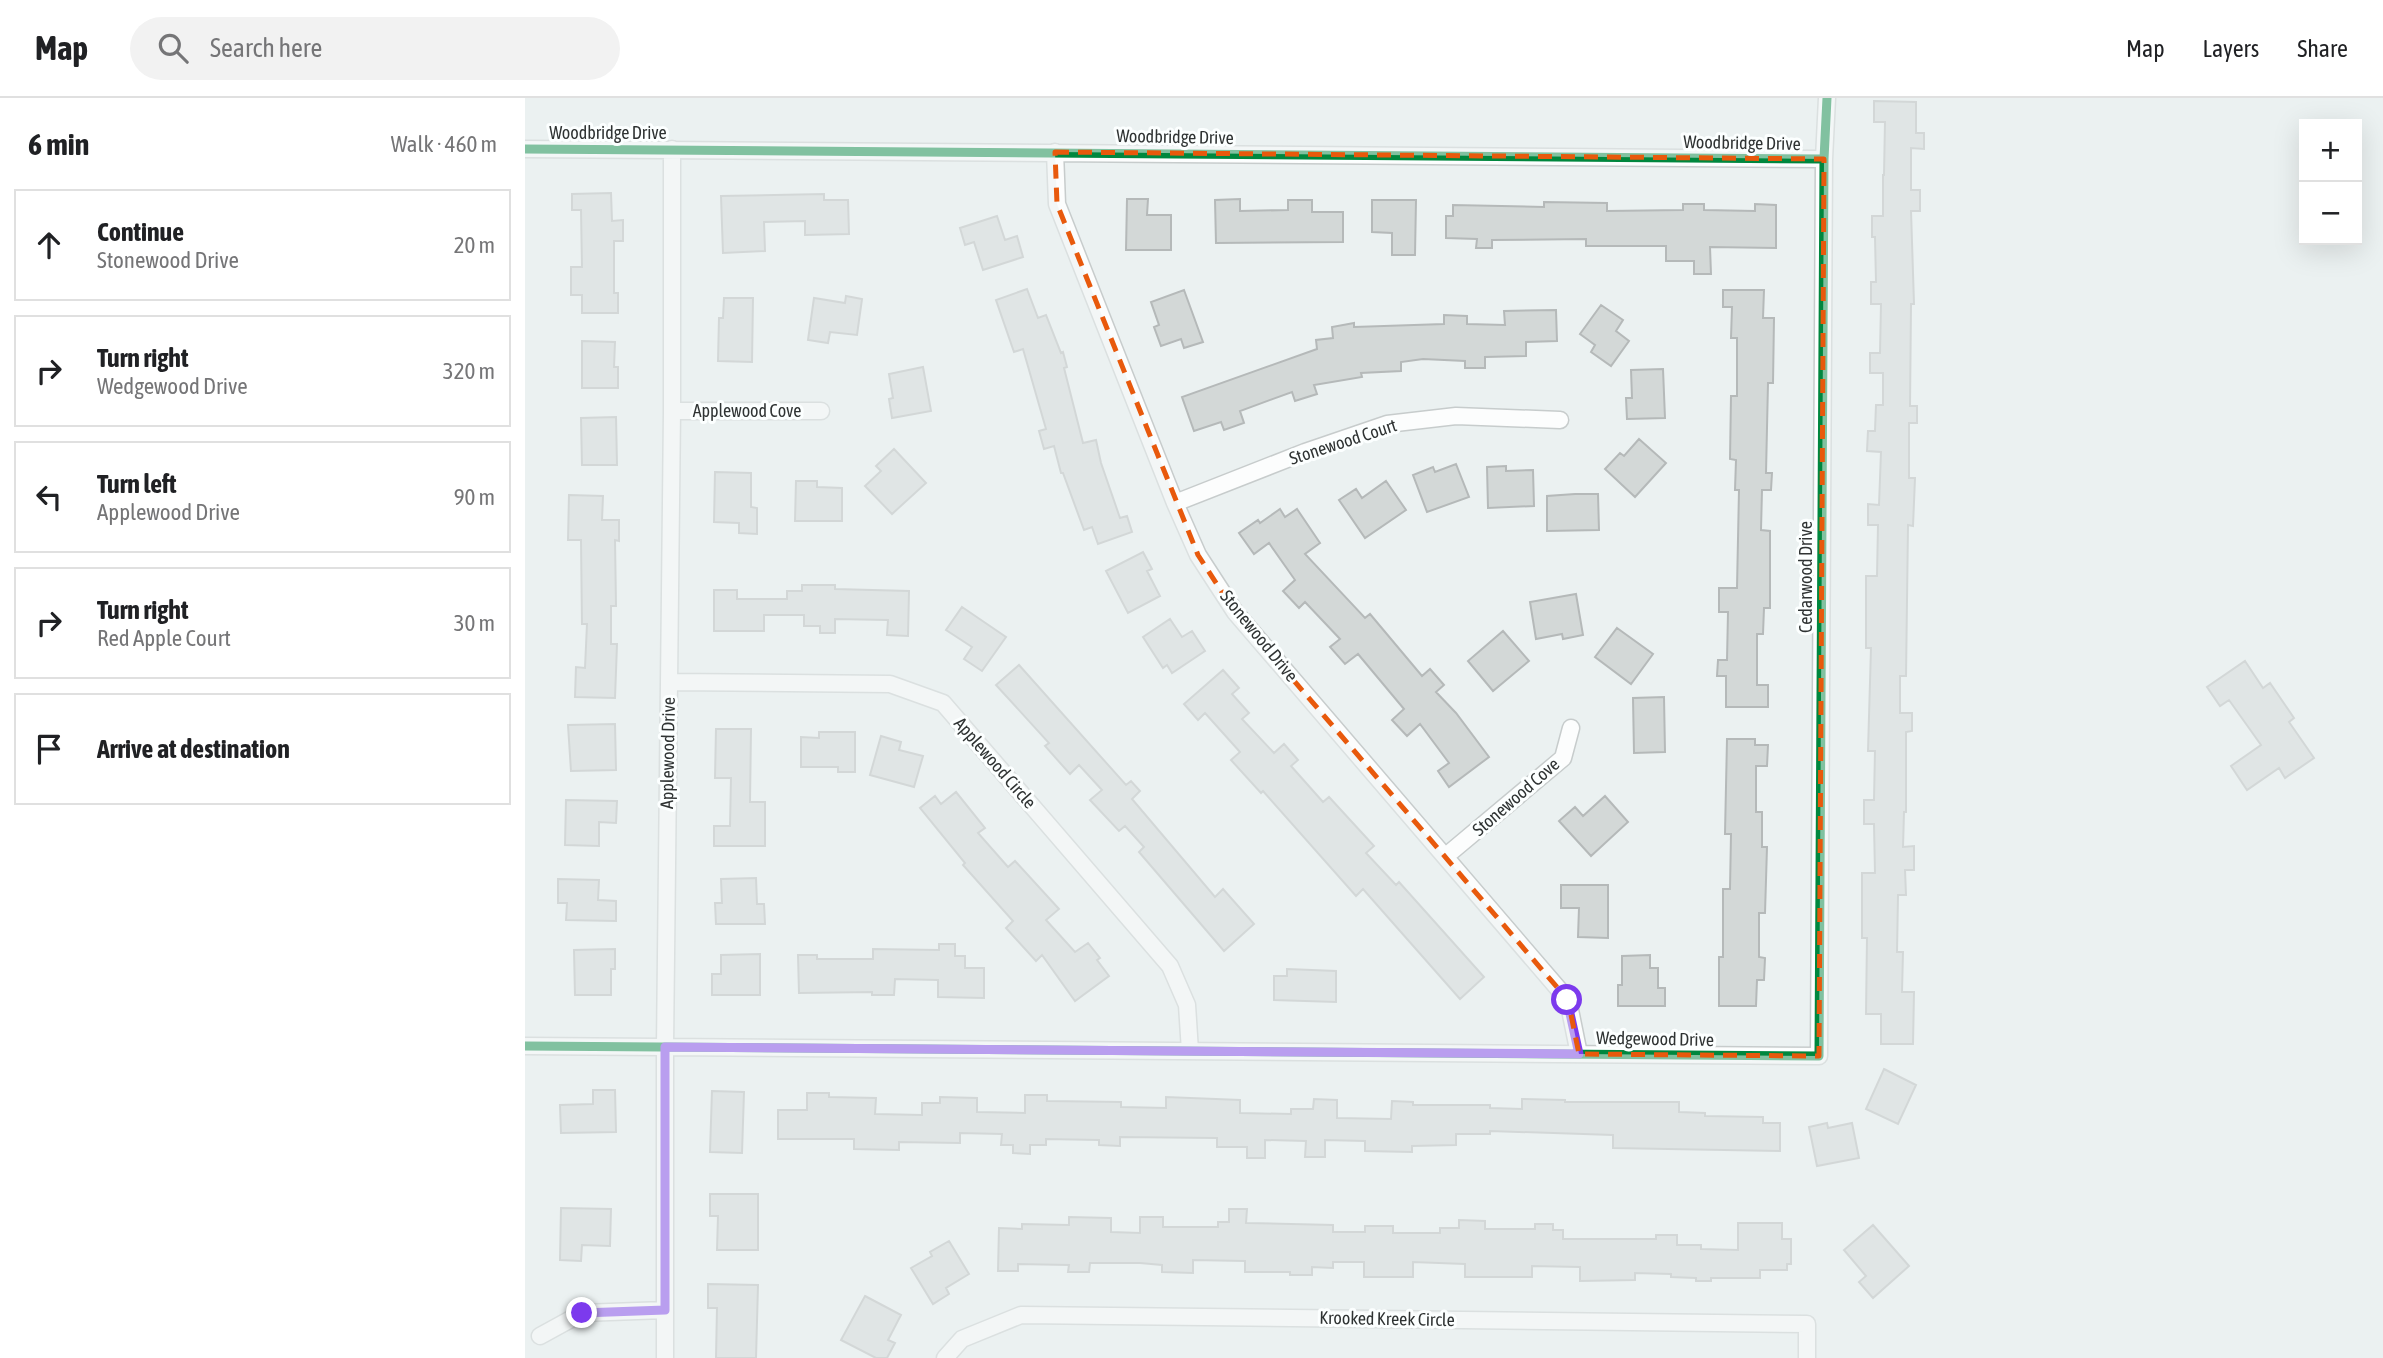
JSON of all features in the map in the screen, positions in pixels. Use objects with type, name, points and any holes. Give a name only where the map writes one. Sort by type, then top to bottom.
[{"type":"street","name":"Cedarwood Drive","points":[[1819,1056],[1824,159],[1827,98]]},
{"type":"street","name":"Woodbridge Drive","points":[[525,149],[1824,159]]},
{"type":"street","name":"Applewood Drive","points":[[665,1358],[672,149]]},
{"type":"street","name":"Stonewood Drive","points":[[1055,152],[1057,204],[1198,555],[1235,611],[1567,1000],[1579,1054]]},
{"type":"street","name":"Applewood Cove","points":[[672,411],[821,411]]},
{"type":"street","name":"Stonewood Court","points":[[1175,503],[1305,452],[1387,424],[1456,416],[1560,420]]},
{"type":"street","name":"Applewood Circle","points":[[669,682],[890,684],[943,703],[1170,966],[1187,1005],[1189,1051]]},
{"type":"street","name":"Stonewood Cove","points":[[1446,856],[1563,758],[1571,728]]},
{"type":"street","name":"Wedgewood Drive","points":[[525,1046],[1819,1056]]},
{"type":"street","points":[[540,1335],[582,1313],[665,1310]]},
{"type":"street","name":"Krooked Kreek Circle","points":[[945,1358],[962,1339],[1021,1315],[1807,1324],[1807,1358]]},
{"type":"highlighted area","points":[[1055,152],[1824,159],[1819,1056],[1579,1054],[1568,1000],[1235,612],[1198,555],[1057,204]]},
{"type":"building","points":[[1874,101],[1916,102],[1916,133],[1924,133],[1924,149],[1911,148],[1911,190],[1920,190],[1920,211],[1911,211],[1914,304],[1911,304],[1910,406],[1917,406],[1917,423],[1909,423],[1909,478],[1915,478],[1913,526],[1908,525],[1906,676],[1900,676],[1900,713],[1912,713],[1912,731],[1906,732],[1903,847],[1914,846],[1914,870],[1905,870],[1906,895],[1898,895],[1897,952],[1903,952],[1902,992],[1914,992],[1913,1044],[1881,1044],[1881,1014],[1866,1014],[1867,938],[1862,938],[1862,873],[1875,873],[1874,824],[1864,824],[1864,800],[1874,800],[1875,751],[1868,751],[1871,648],[1866,648],[1866,576],[1877,576],[1878,525],[1868,525],[1868,504],[1879,505],[1881,452],[1867,451],[1868,431],[1875,431],[1876,405],[1883,405],[1883,373],[1870,373],[1870,353],[1880,353],[1881,304],[1871,304],[1871,282],[1876,282],[1872,216],[1883,216],[1885,122],[1874,122]]},
{"type":"building","points":[[611,193],[612,221],[623,220],[623,241],[614,241],[614,293],[618,293],[618,313],[582,313],[582,295],[571,295],[571,267],[582,267],[581,210],[572,210],[572,194]]},
{"type":"building","points":[[824,194],[824,200],[848,200],[849,234],[805,235],[805,221],[764,222],[765,251],[723,253],[721,196]]},
{"type":"building","points":[[1127,199],[1148,199],[1147,215],[1171,215],[1171,250],[1126,250]]},
{"type":"building","points":[[1240,199],[1240,211],[1288,210],[1288,200],[1312,200],[1312,212],[1343,212],[1343,242],[1216,243],[1215,200]]},
{"type":"building","points":[[1372,200],[1416,200],[1415,255],[1392,255],[1392,233],[1372,232]]},
{"type":"building","points":[[1544,202],[1607,203],[1607,211],[1683,210],[1683,204],[1704,204],[1704,210],[1755,211],[1755,204],[1776,205],[1776,248],[1710,247],[1711,274],[1694,274],[1694,261],[1666,261],[1666,246],[1586,246],[1586,239],[1492,240],[1492,248],[1476,248],[1477,239],[1446,238],[1446,216],[1453,216],[1453,205],[1544,207]]},
{"type":"building","points":[[997,216],[1005,240],[1017,236],[1023,257],[983,270],[974,242],[965,245],[960,228]]},
{"type":"building","points":[[1027,289],[1038,318],[1046,315],[1061,353],[1063,352],[1067,367],[1064,368],[1083,443],[1096,440],[1120,518],[1127,516],[1132,532],[1098,544],[1092,527],[1084,530],[1061,473],[1054,446],[1044,449],[1039,431],[1046,429],[1023,349],[1014,352],[996,300]]},
{"type":"building","points":[[1184,290],[1203,342],[1184,348],[1181,339],[1161,346],[1154,327],[1159,325],[1151,302]]},
{"type":"building","points":[[1723,290],[1764,290],[1763,318],[1774,318],[1773,383],[1768,383],[1766,473],[1772,473],[1771,490],[1762,490],[1761,530],[1770,531],[1770,608],[1764,608],[1763,634],[1757,634],[1757,685],[1768,685],[1768,707],[1726,707],[1726,676],[1717,676],[1718,660],[1727,660],[1728,612],[1719,612],[1719,588],[1737,588],[1739,490],[1735,490],[1736,460],[1730,459],[1731,396],[1737,396],[1737,338],[1731,338],[1732,307],[1723,307]]},
{"type":"building","points":[[846,296],[862,299],[857,335],[830,332],[828,343],[808,340],[814,298],[845,303]]},
{"type":"building","points":[[724,298],[753,298],[752,362],[718,361],[719,318],[723,318]]},
{"type":"building","points":[[1601,305],[1623,320],[1616,331],[1629,341],[1611,366],[1591,352],[1595,345],[1580,334]]},
{"type":"building","points":[[1556,310],[1557,341],[1526,342],[1526,356],[1485,357],[1485,368],[1465,368],[1465,361],[1423,359],[1401,362],[1401,371],[1361,373],[1362,377],[1314,385],[1317,394],[1295,401],[1292,392],[1240,411],[1244,423],[1224,430],[1221,422],[1194,431],[1182,397],[1317,349],[1316,340],[1333,338],[1332,327],[1354,323],[1354,327],[1444,324],[1444,315],[1467,316],[1467,324],[1505,325],[1504,311]]},
{"type":"building","points":[[582,341],[615,342],[614,367],[618,367],[618,388],[582,388]]},
{"type":"building","points":[[923,367],[931,411],[892,418],[889,399],[893,398],[889,374]]},
{"type":"building","points":[[1663,369],[1665,418],[1627,419],[1626,398],[1632,398],[1631,370]]},
{"type":"building","points":[[616,417],[617,465],[582,465],[581,418]]},
{"type":"building","points":[[1639,439],[1666,463],[1635,497],[1605,469],[1620,453],[1624,456]]},
{"type":"building","points":[[894,449],[926,483],[892,514],[865,486],[881,471],[876,466]]},
{"type":"building","points":[[1456,464],[1469,497],[1427,512],[1413,475],[1433,467],[1435,472]]},
{"type":"building","points":[[1506,466],[1506,471],[1533,470],[1534,506],[1488,508],[1487,467]]},
{"type":"building","points":[[715,472],[751,473],[751,507],[757,508],[757,534],[739,533],[739,523],[714,522]]},
{"type":"building","points":[[796,481],[817,481],[817,487],[842,488],[842,521],[795,521]]},
{"type":"building","points":[[1386,481],[1406,510],[1365,538],[1339,500],[1356,489],[1362,498]]},
{"type":"building","points":[[1598,494],[1599,530],[1547,531],[1547,496]]},
{"type":"building","points":[[569,495],[603,496],[602,520],[619,520],[619,541],[615,540],[616,606],[611,606],[611,644],[617,644],[615,698],[575,697],[576,667],[585,668],[587,624],[582,624],[581,540],[568,540]]},
{"type":"building","points":[[1280,509],[1285,517],[1297,509],[1320,543],[1305,554],[1365,618],[1370,614],[1422,676],[1430,669],[1444,685],[1436,692],[1456,713],[1489,757],[1449,787],[1438,771],[1449,763],[1420,724],[1407,736],[1392,720],[1404,709],[1358,654],[1345,664],[1330,647],[1340,639],[1305,602],[1299,608],[1283,591],[1295,580],[1269,543],[1254,554],[1239,533]]},
{"type":"building","points":[[1143,552],[1152,569],[1147,571],[1160,596],[1128,613],[1106,571]]},
{"type":"building","points":[[802,585],[835,585],[835,589],[909,591],[908,636],[887,635],[888,620],[835,619],[835,633],[820,633],[820,626],[804,626],[804,615],[764,615],[764,631],[714,631],[714,590],[737,590],[737,599],[787,599],[787,591],[802,591]]},
{"type":"building","points":[[1576,594],[1583,635],[1563,639],[1562,634],[1536,639],[1530,602]]},
{"type":"building","points":[[962,607],[1006,637],[982,671],[964,659],[972,647],[946,630]]},
{"type":"building","points":[[1170,619],[1182,637],[1192,631],[1205,651],[1172,673],[1167,665],[1163,668],[1143,637]]},
{"type":"building","points":[[1617,628],[1653,654],[1631,684],[1595,657]]},
{"type":"building","points":[[1503,631],[1529,661],[1493,691],[1468,661]]},
{"type":"building","points":[[2245,661],[2263,688],[2270,683],[2294,718],[2289,722],[2314,758],[2285,778],[2279,768],[2247,790],[2231,766],[2261,745],[2229,700],[2220,706],[2207,687]]},
{"type":"building","points":[[1019,665],[1126,785],[1131,781],[1140,791],[1132,799],[1215,897],[1223,889],[1254,924],[1224,951],[1139,852],[1144,847],[1125,826],[1119,831],[1090,800],[1102,790],[1079,765],[1070,774],[1045,746],[1049,743],[996,685]]},
{"type":"building","points":[[1223,670],[1239,688],[1232,694],[1249,713],[1242,719],[1274,753],[1284,744],[1298,760],[1291,766],[1323,802],[1329,797],[1374,846],[1366,853],[1396,885],[1399,882],[1484,977],[1460,999],[1363,889],[1356,896],[1263,791],[1261,793],[1231,760],[1240,752],[1205,713],[1198,720],[1184,704]]},
{"type":"building","points":[[1664,697],[1665,752],[1634,753],[1633,698]]},
{"type":"building","points":[[615,724],[616,770],[571,771],[568,725]]},
{"type":"building","points":[[716,729],[751,729],[750,802],[765,802],[765,846],[714,846],[714,826],[730,826],[731,778],[715,778]]},
{"type":"building","points":[[819,732],[855,732],[855,772],[838,772],[838,767],[801,767],[801,737],[819,738]]},
{"type":"building","points":[[881,736],[901,742],[899,750],[923,756],[914,787],[870,775]]},
{"type":"building","points":[[1727,739],[1755,739],[1755,745],[1768,745],[1767,766],[1756,766],[1756,812],[1762,812],[1762,847],[1767,847],[1765,913],[1759,913],[1759,957],[1765,958],[1764,980],[1757,980],[1756,1006],[1719,1006],[1719,957],[1723,957],[1723,889],[1730,889],[1731,834],[1725,834]]},
{"type":"building","points":[[956,792],[985,828],[978,833],[1008,867],[1015,861],[1059,909],[1046,920],[1075,952],[1088,943],[1100,958],[1097,960],[1109,976],[1075,1001],[1042,955],[1036,961],[1006,928],[1013,921],[963,865],[965,863],[920,808],[935,796],[941,804]]},
{"type":"building","points":[[1605,796],[1628,822],[1591,856],[1559,821],[1575,807],[1583,816]]},
{"type":"building","points":[[566,800],[617,801],[616,823],[599,822],[599,846],[565,845]]},
{"type":"building","points":[[756,878],[757,904],[764,904],[765,924],[716,924],[715,903],[722,903],[721,879]]},
{"type":"building","points":[[558,879],[599,880],[598,900],[616,901],[616,921],[566,920],[567,903],[558,903]]},
{"type":"building","points":[[1561,885],[1608,885],[1608,938],[1578,937],[1579,908],[1561,908]]},
{"type":"building","points":[[939,944],[955,944],[955,956],[965,956],[965,968],[984,968],[984,998],[938,997],[938,980],[895,979],[894,995],[872,995],[872,992],[799,993],[798,955],[817,955],[817,959],[873,959],[873,949],[939,950]]},
{"type":"building","points":[[615,949],[615,969],[611,969],[611,995],[575,995],[574,950]]},
{"type":"building","points":[[760,954],[760,995],[712,995],[712,974],[721,974],[721,955]]},
{"type":"building","points":[[1650,955],[1650,968],[1658,968],[1658,988],[1665,988],[1665,1006],[1618,1006],[1618,985],[1622,985],[1622,956]]},
{"type":"building","points":[[1287,969],[1336,971],[1336,1002],[1274,1000],[1274,976],[1287,976]]},
{"type":"building","points":[[1884,1069],[1916,1085],[1898,1124],[1866,1109]]},
{"type":"building","points":[[593,1090],[615,1090],[616,1132],[561,1133],[560,1105],[593,1104]]},
{"type":"building","points":[[712,1091],[744,1092],[742,1153],[710,1152]]},
{"type":"building","points":[[807,1093],[829,1093],[829,1097],[876,1098],[875,1114],[922,1115],[922,1103],[940,1103],[940,1097],[977,1098],[977,1112],[1025,1113],[1025,1095],[1047,1095],[1047,1101],[1121,1102],[1121,1107],[1166,1108],[1166,1097],[1240,1100],[1240,1113],[1291,1114],[1291,1109],[1313,1109],[1314,1099],[1337,1100],[1337,1118],[1391,1119],[1392,1101],[1413,1102],[1413,1105],[1490,1105],[1490,1108],[1522,1109],[1522,1099],[1565,1102],[1679,1102],[1679,1112],[1705,1113],[1705,1116],[1763,1117],[1763,1123],[1780,1123],[1780,1151],[1613,1148],[1613,1135],[1490,1131],[1490,1134],[1456,1134],[1456,1145],[1412,1146],[1412,1152],[1365,1151],[1365,1141],[1325,1140],[1325,1157],[1305,1157],[1306,1141],[1265,1140],[1265,1158],[1247,1158],[1247,1147],[1217,1147],[1217,1138],[1120,1137],[1120,1146],[1099,1145],[1099,1140],[1046,1139],[1046,1145],[1030,1145],[1030,1154],[1013,1153],[1013,1145],[1001,1145],[1002,1134],[960,1133],[960,1143],[899,1142],[899,1150],[854,1149],[854,1139],[778,1139],[778,1110],[807,1110]]},
{"type":"building","points":[[1827,1123],[1828,1128],[1852,1123],[1859,1158],[1817,1166],[1809,1127]]},
{"type":"building","points":[[710,1194],[758,1194],[758,1250],[717,1250],[718,1216],[710,1216]]},
{"type":"building","points":[[561,1208],[611,1209],[610,1246],[582,1245],[581,1261],[560,1260]]},
{"type":"building","points":[[1229,1209],[1247,1209],[1246,1223],[1333,1225],[1333,1232],[1365,1232],[1365,1226],[1393,1226],[1393,1233],[1440,1233],[1440,1228],[1459,1228],[1459,1220],[1485,1221],[1485,1229],[1535,1229],[1535,1224],[1553,1224],[1553,1230],[1563,1230],[1563,1239],[1656,1239],[1656,1235],[1677,1235],[1677,1245],[1738,1250],[1738,1223],[1782,1223],[1782,1239],[1791,1239],[1791,1264],[1787,1264],[1787,1270],[1760,1270],[1760,1278],[1711,1278],[1711,1281],[1671,1277],[1671,1274],[1635,1273],[1635,1280],[1580,1281],[1580,1267],[1532,1266],[1532,1277],[1465,1277],[1465,1264],[1413,1262],[1413,1277],[1364,1277],[1364,1262],[1333,1262],[1333,1268],[1312,1267],[1312,1275],[1245,1272],[1245,1261],[1193,1260],[1193,1273],[1162,1272],[1162,1265],[1140,1263],[1090,1263],[1089,1272],[1068,1272],[1069,1265],[1018,1264],[1018,1271],[998,1271],[999,1228],[1022,1229],[1022,1224],[1069,1225],[1069,1217],[1111,1218],[1111,1232],[1140,1233],[1140,1217],[1163,1217],[1163,1227],[1218,1227],[1218,1222],[1229,1222]]},
{"type":"building","points":[[1873,1225],[1909,1266],[1873,1298],[1859,1282],[1866,1276],[1844,1250]]},
{"type":"building","points":[[949,1241],[969,1274],[946,1288],[949,1294],[933,1304],[911,1268],[932,1256],[930,1252]]},
{"type":"building","points":[[708,1284],[758,1285],[756,1358],[716,1358],[717,1308],[708,1308]]},
{"type":"building","points":[[865,1296],[901,1315],[888,1340],[895,1343],[887,1358],[876,1358],[841,1340]]},
{"type":"cycle path","points":[[525,1046],[1819,1056],[1824,159],[1827,98]]},
{"type":"cycle path","points":[[525,149],[1824,159]]},
{"type":"route","points":[[582,1313],[665,1310],[665,1047],[1579,1054],[1567,1000]]}]
